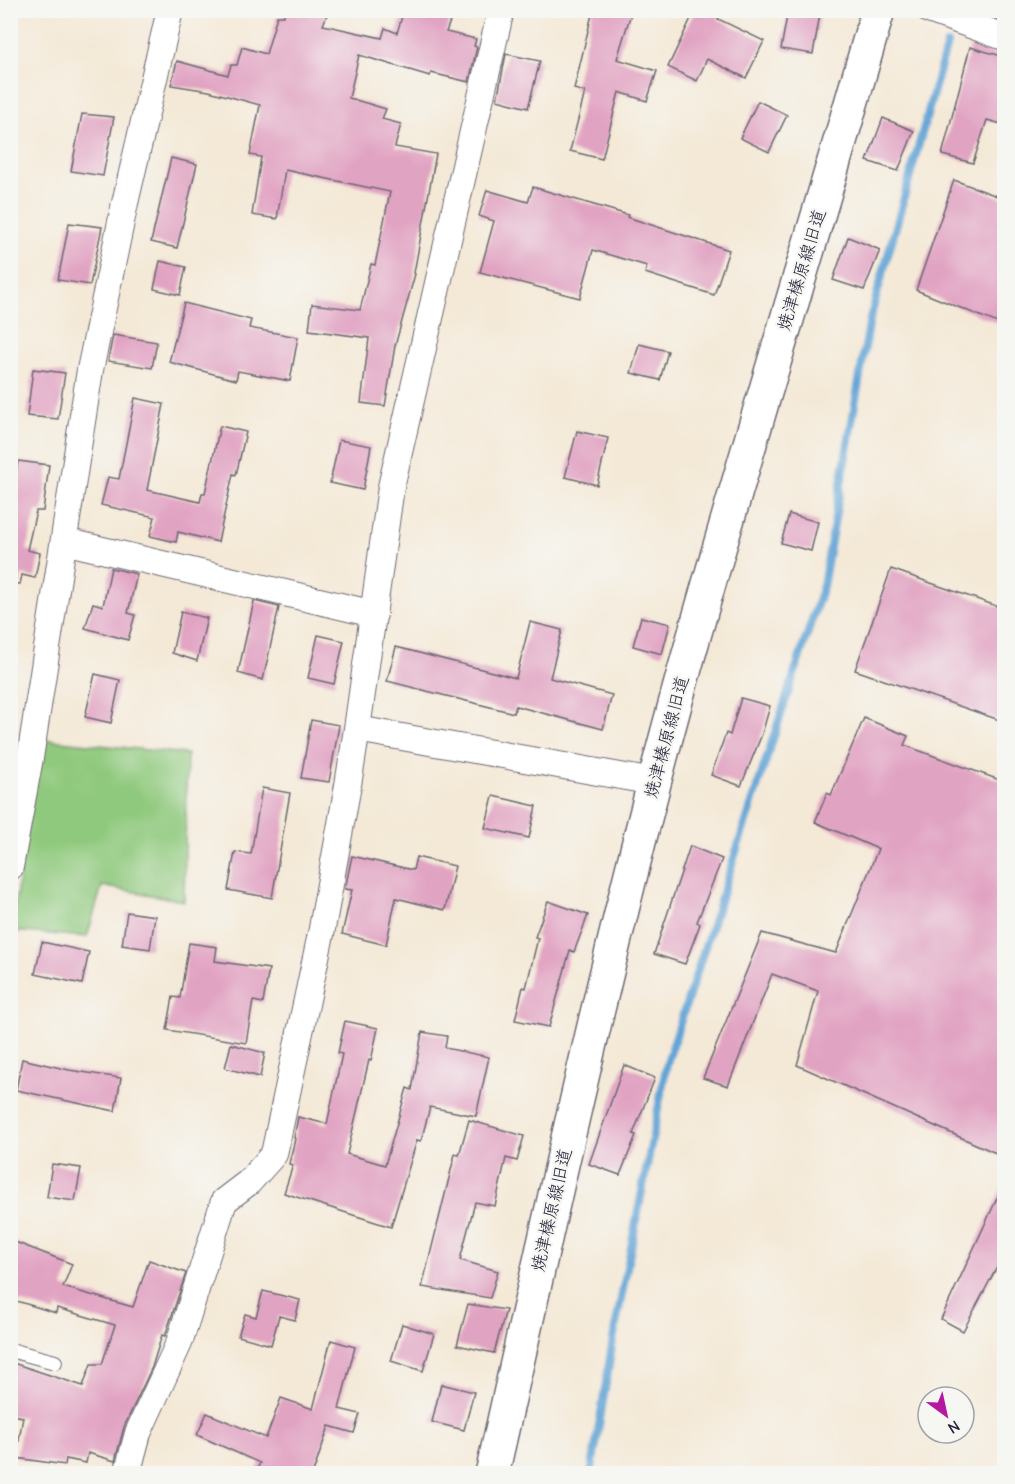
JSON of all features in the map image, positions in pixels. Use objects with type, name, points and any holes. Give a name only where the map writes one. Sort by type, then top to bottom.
[{"type":"street","points":[[10,867],[30,758],[90,370],[125,203],[170,10]]},
{"type":"street","points":[[127,1473],[138,1433],[179,1343],[224,1201],[249,1182],[274,1154],[321,934],[357,729],[391,487],[501,10]]},
{"type":"street","name":"焼津榛原線旧道","points":[[492,1473],[610,957],[654,782],[712,573],[842,140],[878,10]]},
{"type":"street","points":[[929,10],[1005,37]]},
{"type":"street","points":[[64,541],[374,614]]},
{"type":"street","points":[[357,729],[654,782]]},
{"type":"lane","points":[[10,1350],[55,1362]]},
{"type":"green space","points":[[40,739],[187,754],[184,901],[102,886],[87,937],[11,931]]},
{"type":"building","points":[[284,10],[329,10],[323,25],[382,38],[385,28],[397,33],[404,10],[430,10],[452,16],[446,32],[476,39],[474,46],[477,47],[469,82],[431,73],[430,76],[359,55],[349,98],[386,109],[382,119],[401,124],[395,147],[436,154],[415,274],[395,346],[385,406],[361,403],[369,338],[309,330],[312,304],[360,310],[371,264],[375,265],[390,192],[285,170],[277,219],[252,215],[261,157],[250,155],[260,105],[209,91],[171,85],[177,61],[228,75],[231,65],[237,65],[242,47],[266,54],[277,16],[284,16]]},
{"type":"building","points":[[593,10],[632,10],[617,59],[657,71],[647,101],[619,92],[602,159],[570,151],[585,92],[574,89]]},
{"type":"building","points":[[695,10],[723,10],[718,19],[764,41],[746,78],[707,59],[697,81],[668,67]]},
{"type":"building","points":[[788,10],[820,14],[813,54],[781,49]]},
{"type":"building","points":[[970,47],[1005,57],[1005,125],[987,120],[973,163],[942,155]]},
{"type":"building","points":[[506,54],[540,61],[528,108],[497,100]]},
{"type":"building","points":[[758,101],[787,115],[769,152],[740,138]]},
{"type":"building","points":[[82,114],[114,117],[103,176],[71,171]]},
{"type":"building","points":[[883,118],[914,131],[898,171],[867,161]]},
{"type":"building","points":[[171,158],[197,164],[177,248],[151,242]]},
{"type":"building","points":[[954,180],[1005,199],[1005,326],[916,290]]},
{"type":"building","points":[[533,187],[628,215],[627,217],[729,250],[714,295],[645,273],[647,266],[593,250],[580,298],[480,272],[494,221],[479,216],[487,190],[528,202]]},
{"type":"building","points":[[69,223],[102,227],[90,285],[58,280]]},
{"type":"building","points":[[848,237],[880,250],[864,290],[833,280]]},
{"type":"building","points":[[160,261],[186,267],[180,295],[154,289]]},
{"type":"building","points":[[184,303],[251,320],[249,328],[298,337],[290,381],[238,371],[236,380],[169,362]]},
{"type":"building","points":[[113,335],[157,342],[152,368],[108,361]]},
{"type":"building","points":[[639,344],[668,351],[660,380],[631,373]]},
{"type":"building","points":[[33,369],[65,373],[58,419],[27,416]]},
{"type":"building","points":[[135,398],[164,404],[147,490],[200,502],[202,493],[205,493],[220,426],[246,432],[236,475],[233,474],[218,542],[178,532],[176,542],[150,536],[155,517],[101,505],[108,477],[119,479]]},
{"type":"building","points":[[577,431],[608,438],[597,485],[565,477]]},
{"type":"building","points":[[339,440],[371,446],[363,490],[330,483]]},
{"type":"building","points":[[18,461],[49,465],[43,511],[36,511],[27,550],[40,553],[35,578],[22,575],[20,584],[10,583],[10,518]]},
{"type":"building","points":[[789,514],[818,522],[811,551],[781,543]]},
{"type":"building","points":[[111,568],[137,574],[128,613],[135,615],[128,640],[85,628],[93,603],[103,606]]},
{"type":"building","points":[[891,569],[1005,609],[1005,722],[855,670]]},
{"type":"building","points":[[254,601],[279,607],[263,680],[238,673]]},
{"type":"building","points":[[181,612],[207,618],[197,661],[172,653]]},
{"type":"building","points":[[641,617],[670,624],[662,654],[633,646]]},
{"type":"building","points":[[530,622],[562,630],[550,678],[612,695],[603,729],[516,706],[514,713],[387,681],[396,647],[516,678]]},
{"type":"building","points":[[318,635],[344,641],[334,684],[308,678]]},
{"type":"building","points":[[95,674],[120,680],[111,723],[85,717]]},
{"type":"building","points":[[741,698],[770,706],[762,734],[741,786],[711,775],[726,733],[730,735]]},
{"type":"building","points":[[864,718],[908,736],[904,745],[1005,782],[1005,1157],[797,1065],[818,991],[772,974],[728,1086],[703,1078],[762,933],[836,953],[878,849],[815,822],[827,793],[831,795]]},
{"type":"building","points":[[311,720],[339,725],[329,782],[301,778]]},
{"type":"building","points":[[262,788],[290,793],[272,898],[228,890],[235,852],[251,854]]},
{"type":"building","points":[[493,796],[536,806],[529,838],[485,828]]},
{"type":"building","points":[[690,846],[722,859],[697,922],[700,924],[685,964],[654,954]]},
{"type":"building","points":[[352,856],[413,870],[416,857],[455,866],[445,910],[396,898],[386,945],[342,934],[352,890],[345,889]]},
{"type":"building","points":[[548,901],[588,915],[574,952],[570,950],[549,1027],[515,1020],[523,987],[526,988],[538,938],[535,937]]},
{"type":"building","points":[[127,912],[155,916],[150,949],[122,945]]},
{"type":"building","points":[[42,942],[89,952],[82,984],[35,974]]},
{"type":"building","points":[[189,943],[217,947],[215,961],[269,969],[263,1003],[253,1001],[246,1043],[167,1030],[173,997],[180,998]]},
{"type":"building","points":[[345,1021],[378,1028],[347,1154],[385,1165],[407,1088],[412,1090],[422,1032],[447,1036],[445,1048],[489,1057],[476,1116],[430,1107],[421,1141],[417,1140],[391,1227],[284,1193],[293,1165],[289,1164],[298,1117],[327,1124],[342,1054],[338,1053]]},
{"type":"building","points":[[231,1044],[265,1053],[260,1077],[225,1068]]},
{"type":"building","points":[[22,1059],[69,1070],[121,1078],[115,1111],[16,1090]]},
{"type":"building","points":[[624,1065],[655,1078],[620,1175],[589,1164]]},
{"type":"building","points":[[469,1120],[524,1136],[517,1161],[506,1158],[495,1206],[475,1202],[460,1260],[498,1271],[490,1298],[422,1287],[455,1154],[459,1155]]},
{"type":"building","points":[[52,1164],[81,1168],[75,1201],[47,1197]]},
{"type":"building","points":[[1005,1181],[1005,1252],[963,1331],[941,1319]]},
{"type":"building","points":[[10,1240],[72,1264],[63,1287],[133,1307],[149,1260],[186,1273],[165,1336],[162,1335],[152,1367],[124,1427],[115,1461],[88,1453],[86,1463],[66,1459],[65,1465],[16,1458],[23,1417],[10,1415],[10,1362],[83,1386],[91,1364],[102,1364],[115,1325],[57,1308],[56,1313],[10,1299]]},
{"type":"building","points":[[263,1291],[300,1300],[295,1320],[279,1316],[271,1345],[238,1336],[245,1314],[256,1317]]},
{"type":"building","points":[[468,1304],[506,1310],[494,1353],[457,1345]]},
{"type":"building","points":[[402,1324],[434,1334],[423,1371],[391,1361]]},
{"type":"building","points":[[331,1340],[355,1347],[339,1409],[360,1414],[354,1433],[329,1426],[313,1473],[255,1473],[260,1463],[197,1435],[207,1413],[266,1438],[281,1398],[313,1409]]},
{"type":"building","points":[[441,1384],[474,1392],[464,1430],[432,1422]]},
{"type":"waterway","points":[[591,1474],[613,1340],[667,1063],[823,586],[870,319],[947,44]]}]
